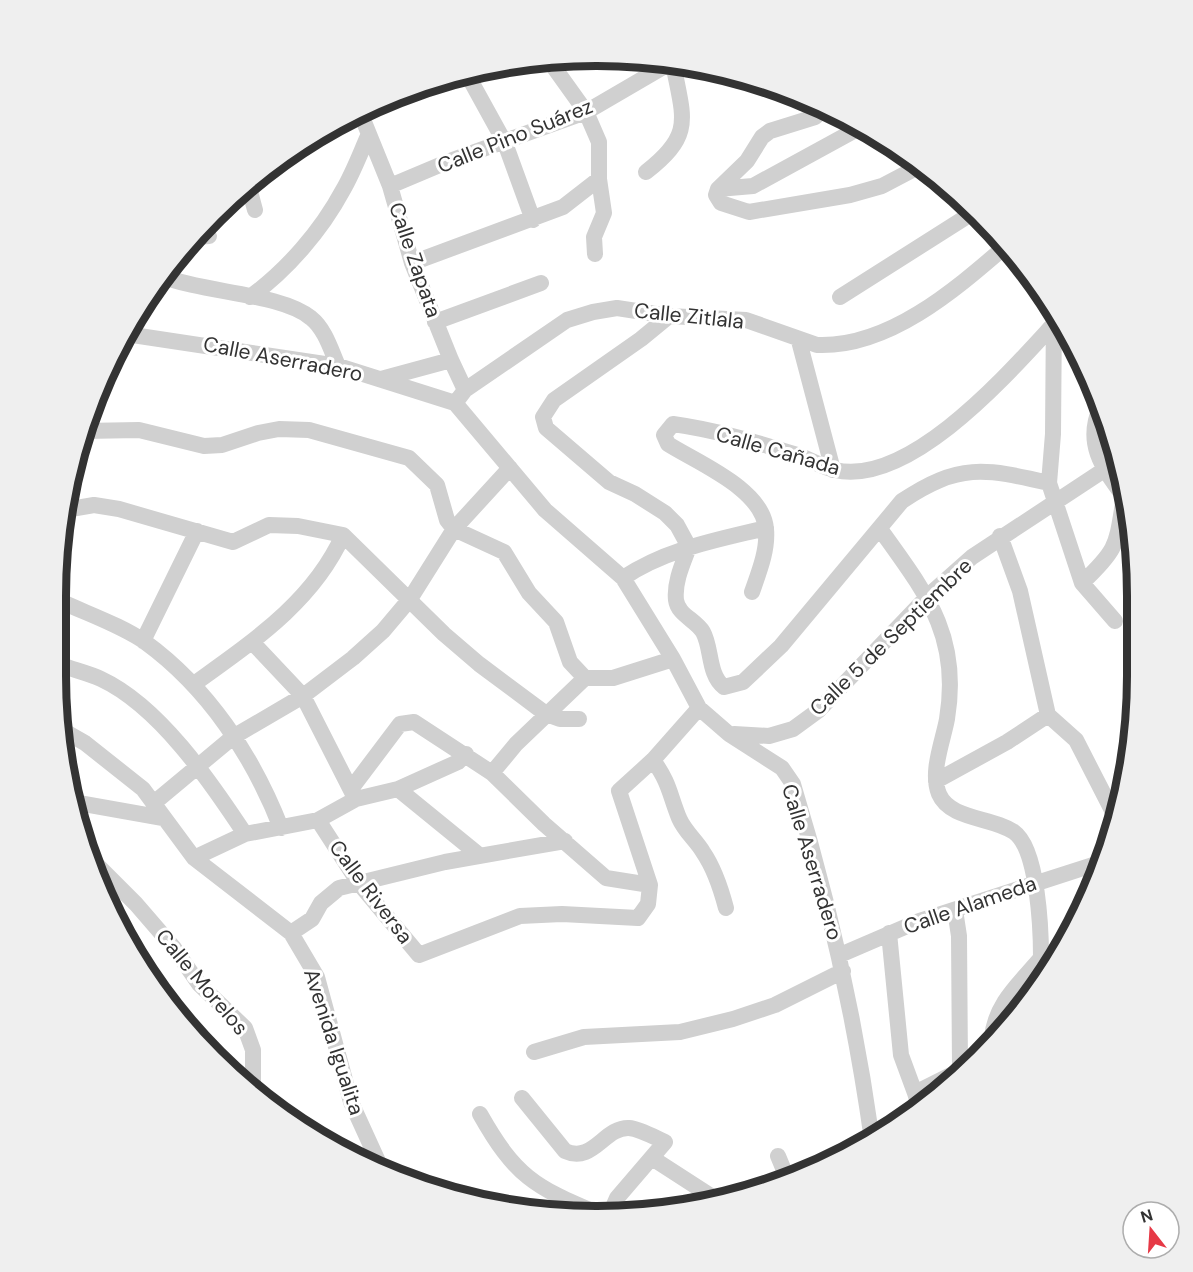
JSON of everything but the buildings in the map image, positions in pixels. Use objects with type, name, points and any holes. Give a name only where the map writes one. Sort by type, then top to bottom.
[{"type":"street","points":[[555,68],[586,112],[599,142],[599,179],[604,213],[594,237],[596,255]]},
{"type":"street","name":"Calle Pino Suárez","points":[[390,186],[447,162],[586,112],[659,70]]},
{"type":"street","points":[[646,172],[671,150],[684,124],[673,72]]},
{"type":"street","points":[[471,81],[505,143],[533,220]]},
{"type":"street","points":[[818,115],[770,131],[762,137],[747,161],[718,189],[716,195],[721,203],[749,212],[850,195],[882,186],[912,170]]},
{"type":"street","name":"Calle Zapata","points":[[363,121],[390,186],[412,263],[451,360],[460,397]]},
{"type":"street","points":[[718,189],[753,186],[797,159],[842,140],[853,132]]},
{"type":"street","points":[[250,297],[277,277],[310,237],[343,191],[368,136]]},
{"type":"street","points":[[412,263],[533,220],[571,202],[599,179]]},
{"type":"street","points":[[251,195],[255,210]]},
{"type":"street","points":[[840,297],[967,216]]},
{"type":"street","name":"Calle Zitlala","points":[[460,397],[567,320],[617,308],[669,316],[746,320],[799,340],[830,346],[862,339],[907,320],[953,291],[999,252]]},
{"type":"street","points":[[172,279],[196,288],[289,306],[312,318],[321,330],[338,366]]},
{"type":"street","points":[[435,322],[540,283]]},
{"type":"street","points":[[669,316],[554,400],[543,417],[546,428],[609,482],[635,494],[666,513],[677,525],[689,547],[678,577],[676,598],[678,607],[702,631],[720,683],[724,687],[743,682],[757,670],[781,646],[902,501],[928,484],[950,474],[970,471],[996,473],[1049,483]]},
{"type":"street","name":"Calle Cañada","points":[[766,528],[761,510],[747,492],[668,444],[664,435],[666,429],[673,424],[739,436],[833,470],[857,473],[888,466],[912,453],[968,412],[1050,321]]},
{"type":"street","points":[[1054,328],[1053,434],[1049,483],[1082,583],[1115,621]]},
{"type":"street","name":"Calle Aserradero","points":[[135,335],[338,366],[381,379],[460,397],[510,468],[545,510],[622,578],[673,659],[699,708],[729,734],[782,768],[793,784],[841,963],[870,1130]]},
{"type":"street","points":[[799,340],[833,470]]},
{"type":"street","points":[[381,379],[451,360]]},
{"type":"street","points":[[1096,418],[1095,446],[1104,470],[1115,483]]},
{"type":"street","points":[[93,431],[139,430],[204,446],[222,445],[258,432],[279,429],[309,430],[409,458],[437,485],[447,520],[454,529],[504,552],[529,593],[556,622],[570,662],[585,678]]},
{"type":"street","points":[[155,802],[233,737],[303,696],[368,644],[410,599],[454,529],[510,468]]},
{"type":"street","name":"Calle 5 de Septiembre","points":[[729,734],[769,736],[793,729],[819,710],[928,596],[1000,536],[1104,470]]},
{"type":"street","points":[[74,508],[94,505],[119,508],[233,542],[269,525],[298,526],[344,535],[444,634],[479,664],[546,714],[560,719],[579,719]]},
{"type":"street","points":[[1082,583],[1107,560],[1119,538],[1121,522]]},
{"type":"street","points":[[622,578],[642,564],[689,547],[766,528],[765,552],[752,592]]},
{"type":"street","points":[[880,529],[928,596],[938,617],[949,665],[950,687],[936,781],[940,796],[952,809],[1016,832],[1032,860],[1041,958],[1010,992],[998,1011],[995,1025]]},
{"type":"street","points":[[143,641],[197,531]]},
{"type":"street","points":[[194,684],[253,642],[313,587],[332,559],[344,535]]},
{"type":"street","points":[[1000,536],[1020,591],[1048,715],[1076,740],[1110,807]]},
{"type":"street","points":[[66,604],[143,641],[194,684],[251,760],[281,828]]},
{"type":"street","points":[[253,642],[303,696],[354,794]]},
{"type":"street","points":[[492,773],[546,714],[585,678],[613,678],[673,659]]},
{"type":"street","points":[[66,667],[102,680],[142,707],[178,744],[244,834]]},
{"type":"street","points":[[194,858],[244,834],[318,820],[354,794],[399,724],[406,721],[414,722],[492,773],[590,867],[606,878],[650,885],[619,791],[652,760],[699,708]]},
{"type":"street","points":[[936,781],[1007,742],[1048,715]]},
{"type":"street","name":"Avenida Igualita","points":[[70,734],[122,771],[155,802],[163,818],[194,858],[291,933],[317,977],[351,1102],[370,1155]]},
{"type":"street","points":[[354,794],[398,789],[458,762],[466,754]]},
{"type":"street","points":[[652,760],[668,780],[679,819],[689,836],[704,853],[719,884],[726,908]]},
{"type":"street","points":[[398,789],[479,855]]},
{"type":"street","points":[[82,804],[163,818]]},
{"type":"street","name":"Calle Riversa","points":[[318,820],[358,882],[419,955],[520,916],[562,914],[638,918],[648,904],[650,885]]},
{"type":"street","points":[[291,933],[312,919],[321,903],[339,888],[479,855],[565,841]]},
{"type":"street","name":"Calle Alameda","points":[[534,1052],[584,1037],[680,1032],[733,1019],[775,1005],[889,933],[1035,882],[1092,865]]},
{"type":"street","name":"Calle Morelos","points":[[103,871],[136,904],[174,948],[200,984],[245,1028],[253,1050],[254,1079]]},
{"type":"street","points":[[955,910],[959,936],[964,1058]]},
{"type":"street","points":[[889,933],[901,1054],[916,1098]]},
{"type":"street","points":[[522,1098],[565,1151],[574,1155],[584,1153],[622,1129],[630,1128],[665,1142],[617,1198],[614,1205]]},
{"type":"street","points":[[480,1114],[499,1147],[518,1170],[548,1193],[578,1205]]},
{"type":"street","points":[[778,1156],[785,1172]]},
{"type":"street","points":[[652,1158],[708,1194]]}]
